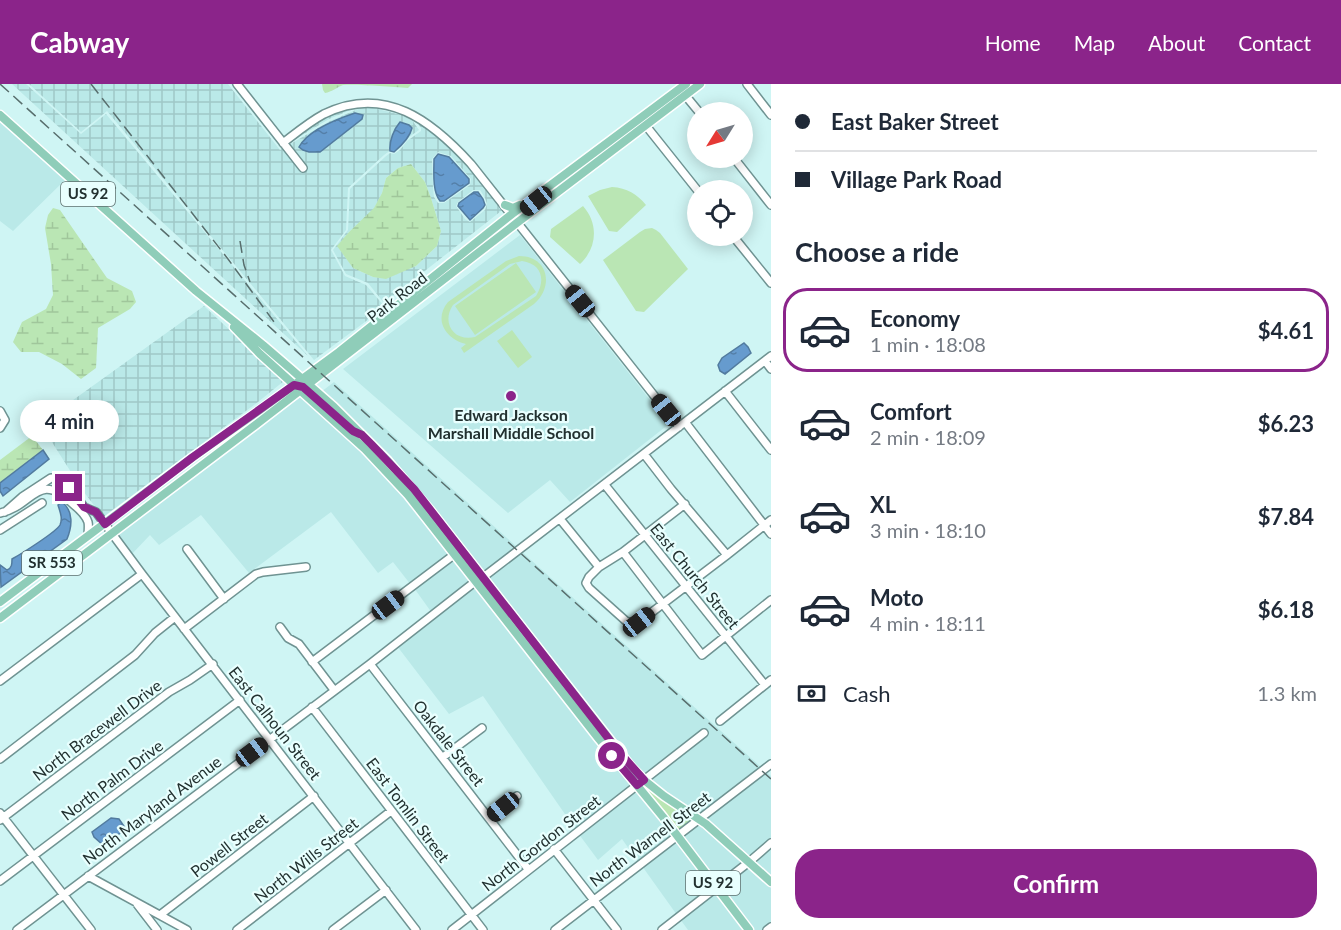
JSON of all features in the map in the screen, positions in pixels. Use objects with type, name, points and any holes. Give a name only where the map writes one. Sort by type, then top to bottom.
[{"type":"main road","points":[[643,121],[687,84]]},
{"type":"main road","name":"Park Road","points":[[105,524],[193,457],[301,385],[348,344],[562,176],[700,84]]},
{"type":"main road","name":"US 92","points":[[0,115],[215,307],[260,354],[349,422],[414,489],[480,580],[640,783],[749,930]]},
{"type":"main road","name":"Park Road","points":[[112,533],[301,385],[464,264],[643,121]]},
{"type":"main road","points":[[505,205],[513,208],[519,205],[562,176]]},
{"type":"main road","points":[[518,222],[520,215],[551,189],[562,176]]},
{"type":"main road","points":[[464,264],[467,258],[506,227],[512,214]]},
{"type":"main road","name":"US 92","points":[[301,385],[383,466],[455,554],[480,580]]},
{"type":"main road","name":"SR 553","points":[[0,603],[105,524]]},
{"type":"main road","name":"SR 553","points":[[0,618],[112,533]]},
{"type":"main road","name":"US 92","points":[[640,783],[700,819],[771,882]]},
{"type":"street","points":[[237,84],[303,168]]},
{"type":"street","points":[[760,84],[749,87],[771,115]]},
{"type":"street","points":[[685,95],[691,102]]},
{"type":"street","points":[[283,143],[326,113],[347,104],[366,102],[399,106],[430,124],[471,164],[771,534]]},
{"type":"street","points":[[643,121],[689,180]]},
{"type":"street","points":[[742,168],[771,205]]},
{"type":"street","points":[[741,246],[771,283]]},
{"type":"street","points":[[768,358],[771,369]]},
{"type":"street","name":"North Maryland Avenue","points":[[17,930],[370,664],[768,358]]},
{"type":"street","points":[[725,391],[771,450]]},
{"type":"street","points":[[0,411],[5,420],[0,428]]},
{"type":"street","points":[[644,454],[727,555]]},
{"type":"street","points":[[18,519],[6,511],[51,478],[62,479],[88,521],[88,536]]},
{"type":"street","name":"East Church Street","points":[[605,484],[686,586],[768,683]]},
{"type":"street","points":[[40,488],[50,488],[63,494],[82,509]]},
{"type":"street","points":[[63,494],[69,488]]},
{"type":"street","points":[[0,530],[42,503]]},
{"type":"street","points":[[685,504],[588,577],[586,583],[589,588],[627,622],[639,622],[771,520]]},
{"type":"street","name":"East Calhoun Street","points":[[82,509],[96,512],[416,930]]},
{"type":"street","points":[[560,519],[599,567]]},
{"type":"street","points":[[187,549],[224,599]]},
{"type":"street","points":[[623,552],[702,656],[771,600]]},
{"type":"street","points":[[312,662],[455,554]]},
{"type":"street","points":[[184,628],[256,574],[306,567]]},
{"type":"street","points":[[0,681],[142,574]]},
{"type":"street","points":[[0,759],[135,655],[155,633],[176,617]]},
{"type":"street","points":[[280,627],[288,638],[299,644],[334,690]]},
{"type":"street","name":"North Bracewell Drive","points":[[1,817],[169,692],[213,664]]},
{"type":"street","name":"Oakdale Street","points":[[370,664],[528,869]]},
{"type":"street","points":[[720,721],[768,683]]},
{"type":"street","name":"North Palm Drive","points":[[0,881],[240,700]]},
{"type":"street","name":"East Tomlin Street","points":[[312,707],[483,930]]},
{"type":"street","points":[[443,757],[482,728]]},
{"type":"street","name":"North Gordon Street","points":[[452,930],[704,733]]},
{"type":"street","name":"North Warnell Street","points":[[555,930],[771,764]]},
{"type":"street","name":"Powell Street","points":[[160,915],[314,796]]},
{"type":"street","points":[[489,818],[517,796]]},
{"type":"street","name":"North Wills Street","points":[[237,930],[391,811]]},
{"type":"street","points":[[1,817],[91,930]]},
{"type":"street","points":[[663,930],[771,843]]},
{"type":"street","points":[[554,849],[617,930]]},
{"type":"street","points":[[88,876],[187,930]]},
{"type":"street","points":[[333,930],[386,890]]},
{"type":"street","points":[[135,902],[157,930]]},
{"type":"street","points":[[767,930],[771,927]]},
{"type":"shaded area","points":[[12,84],[26,84],[81,134],[106,114],[308,356]]},
{"type":"shaded area","points":[[29,84],[228,84],[280,150],[330,121],[365,106],[410,117],[419,130],[384,155],[348,188],[346,230],[331,250],[345,276],[366,285],[385,307],[314,360],[107,111],[81,132]]},
{"type":"shaded area","points":[[231,84],[239,84],[283,144],[326,113],[349,104],[376,101],[402,106],[438,130],[484,175],[504,202],[502,207],[505,208],[384,303],[368,283],[346,274],[333,250],[348,230],[350,189],[390,153],[394,154],[400,150],[407,141],[421,131],[421,128],[411,115],[365,104],[329,119],[281,148]],"holes":[[[438,152],[451,156],[471,179],[470,185],[444,203],[438,203],[434,197],[432,159]],[[411,164],[425,182],[441,231],[437,246],[416,266],[386,278],[373,277],[353,268],[338,246],[349,232],[374,209],[386,178],[398,168]],[[473,190],[480,190],[487,204],[485,210],[470,222],[456,206]]]},
{"type":"shaded area","points":[[0,122],[65,180],[13,231],[0,221]]},
{"type":"shaded area","name":"Edward Jackson Marshall Middle School","points":[[520,235],[669,424],[570,502],[550,480],[508,513],[343,369]]},
{"type":"shaded area","points":[[204,306],[284,381],[103,517],[83,491],[43,428],[48,418]]},
{"type":"shaded area","points":[[334,382],[518,548],[484,575],[432,508],[321,392]]},
{"type":"shaded area","points":[[303,396],[381,468],[452,554],[411,585],[393,562],[378,573],[331,512],[249,573],[201,515],[159,545],[150,535],[131,555],[116,535]]},
{"type":"shaded area","points":[[521,551],[762,768],[701,816],[644,777],[486,578]]},
{"type":"shaded area","points":[[455,558],[473,581],[432,613],[414,588]]},
{"type":"shaded area","points":[[476,585],[633,785],[576,830],[483,696],[449,714],[397,646]]},
{"type":"shaded area","points":[[765,771],[771,776],[771,840],[750,859],[704,819]]},
{"type":"shaded area","points":[[636,789],[675,836],[639,863],[622,839],[598,860],[578,833]]},
{"type":"shaded area","points":[[700,822],[746,862],[717,884],[681,836]]},
{"type":"shaded area","points":[[677,839],[713,887],[677,915],[642,866]]},
{"type":"shaded area","points":[[771,846],[771,878],[753,862]]},
{"type":"shaded area","points":[[749,865],[771,885],[771,924],[764,930],[752,930],[720,888]]},
{"type":"shaded area","points":[[716,891],[745,930],[688,930],[680,919]]},
{"type":"green space","points":[[322,84],[412,84],[408,88],[343,85],[325,93]]},
{"type":"green space","points":[[411,164],[425,182],[431,198],[441,231],[437,246],[416,266],[386,279],[373,277],[353,268],[337,246],[374,208],[382,193],[386,178],[398,168]]},
{"type":"green space","points":[[612,187],[631,192],[646,205],[617,232],[609,231],[588,196]]},
{"type":"green space","points":[[583,206],[592,220],[594,236],[590,251],[580,264],[550,237],[551,229]]},
{"type":"green space","points":[[53,208],[60,210],[107,278],[132,291],[136,302],[130,309],[98,328],[96,368],[81,379],[62,364],[39,352],[21,352],[13,342],[22,322],[46,309],[53,295],[45,228],[48,215]]},
{"type":"green space","points":[[652,228],[660,233],[688,269],[644,312],[636,311],[603,260],[640,232]]},
{"type":"green space","points":[[519,256],[537,261],[545,274],[544,289],[534,304],[464,353],[461,348],[466,344],[453,338],[444,328],[442,315],[444,309],[448,302],[506,261]],"holes":[[[522,261],[534,265],[540,274],[541,284],[536,296],[475,337],[461,337],[452,330],[448,318],[453,305],[510,264]]]},
{"type":"green space","points":[[516,263],[536,292],[475,335],[455,306]]},
{"type":"green space","points":[[512,330],[532,357],[518,368],[497,341]]},
{"type":"green space","points":[[32,436],[43,450],[0,483],[0,460]]},
{"type":"green space","points":[[643,787],[694,821],[679,833]]},
{"type":"water","points":[[355,113],[363,115],[362,119],[320,152],[309,152],[299,147],[316,130]]},
{"type":"water","points":[[400,122],[409,125],[412,128],[411,131],[397,150],[390,151],[392,135]]},
{"type":"water","points":[[438,154],[449,157],[469,179],[469,183],[444,201],[440,201],[437,197],[435,186],[434,159]]},
{"type":"water","points":[[474,192],[478,192],[485,205],[470,220],[458,206]]},
{"type":"water","points":[[744,343],[751,353],[725,374],[720,371],[718,365],[722,358]]},
{"type":"water","points":[[43,450],[49,459],[3,496],[0,483]]},
{"type":"water","points":[[62,502],[69,510],[71,519],[67,539],[1,587],[0,565],[9,569],[12,559],[38,543],[60,525],[61,515],[58,505]]},
{"type":"water","points":[[111,818],[119,819],[126,829],[102,844],[92,832]]},
{"type":"railway","points":[[0,84],[771,779]]},
{"type":"railway","points":[[91,84],[228,259],[277,326]]},
{"type":"railway","points":[[240,241],[244,265],[250,282]]},
{"type":"place","name":"Edward Jackson Marshall Middle School","points":[[511,396]]},
{"type":"route","points":[[69,488],[84,507],[96,512],[105,524],[193,457],[294,385],[303,387],[353,431],[362,435],[414,489],[619,752],[644,780],[637,785],[612,756]]}]
